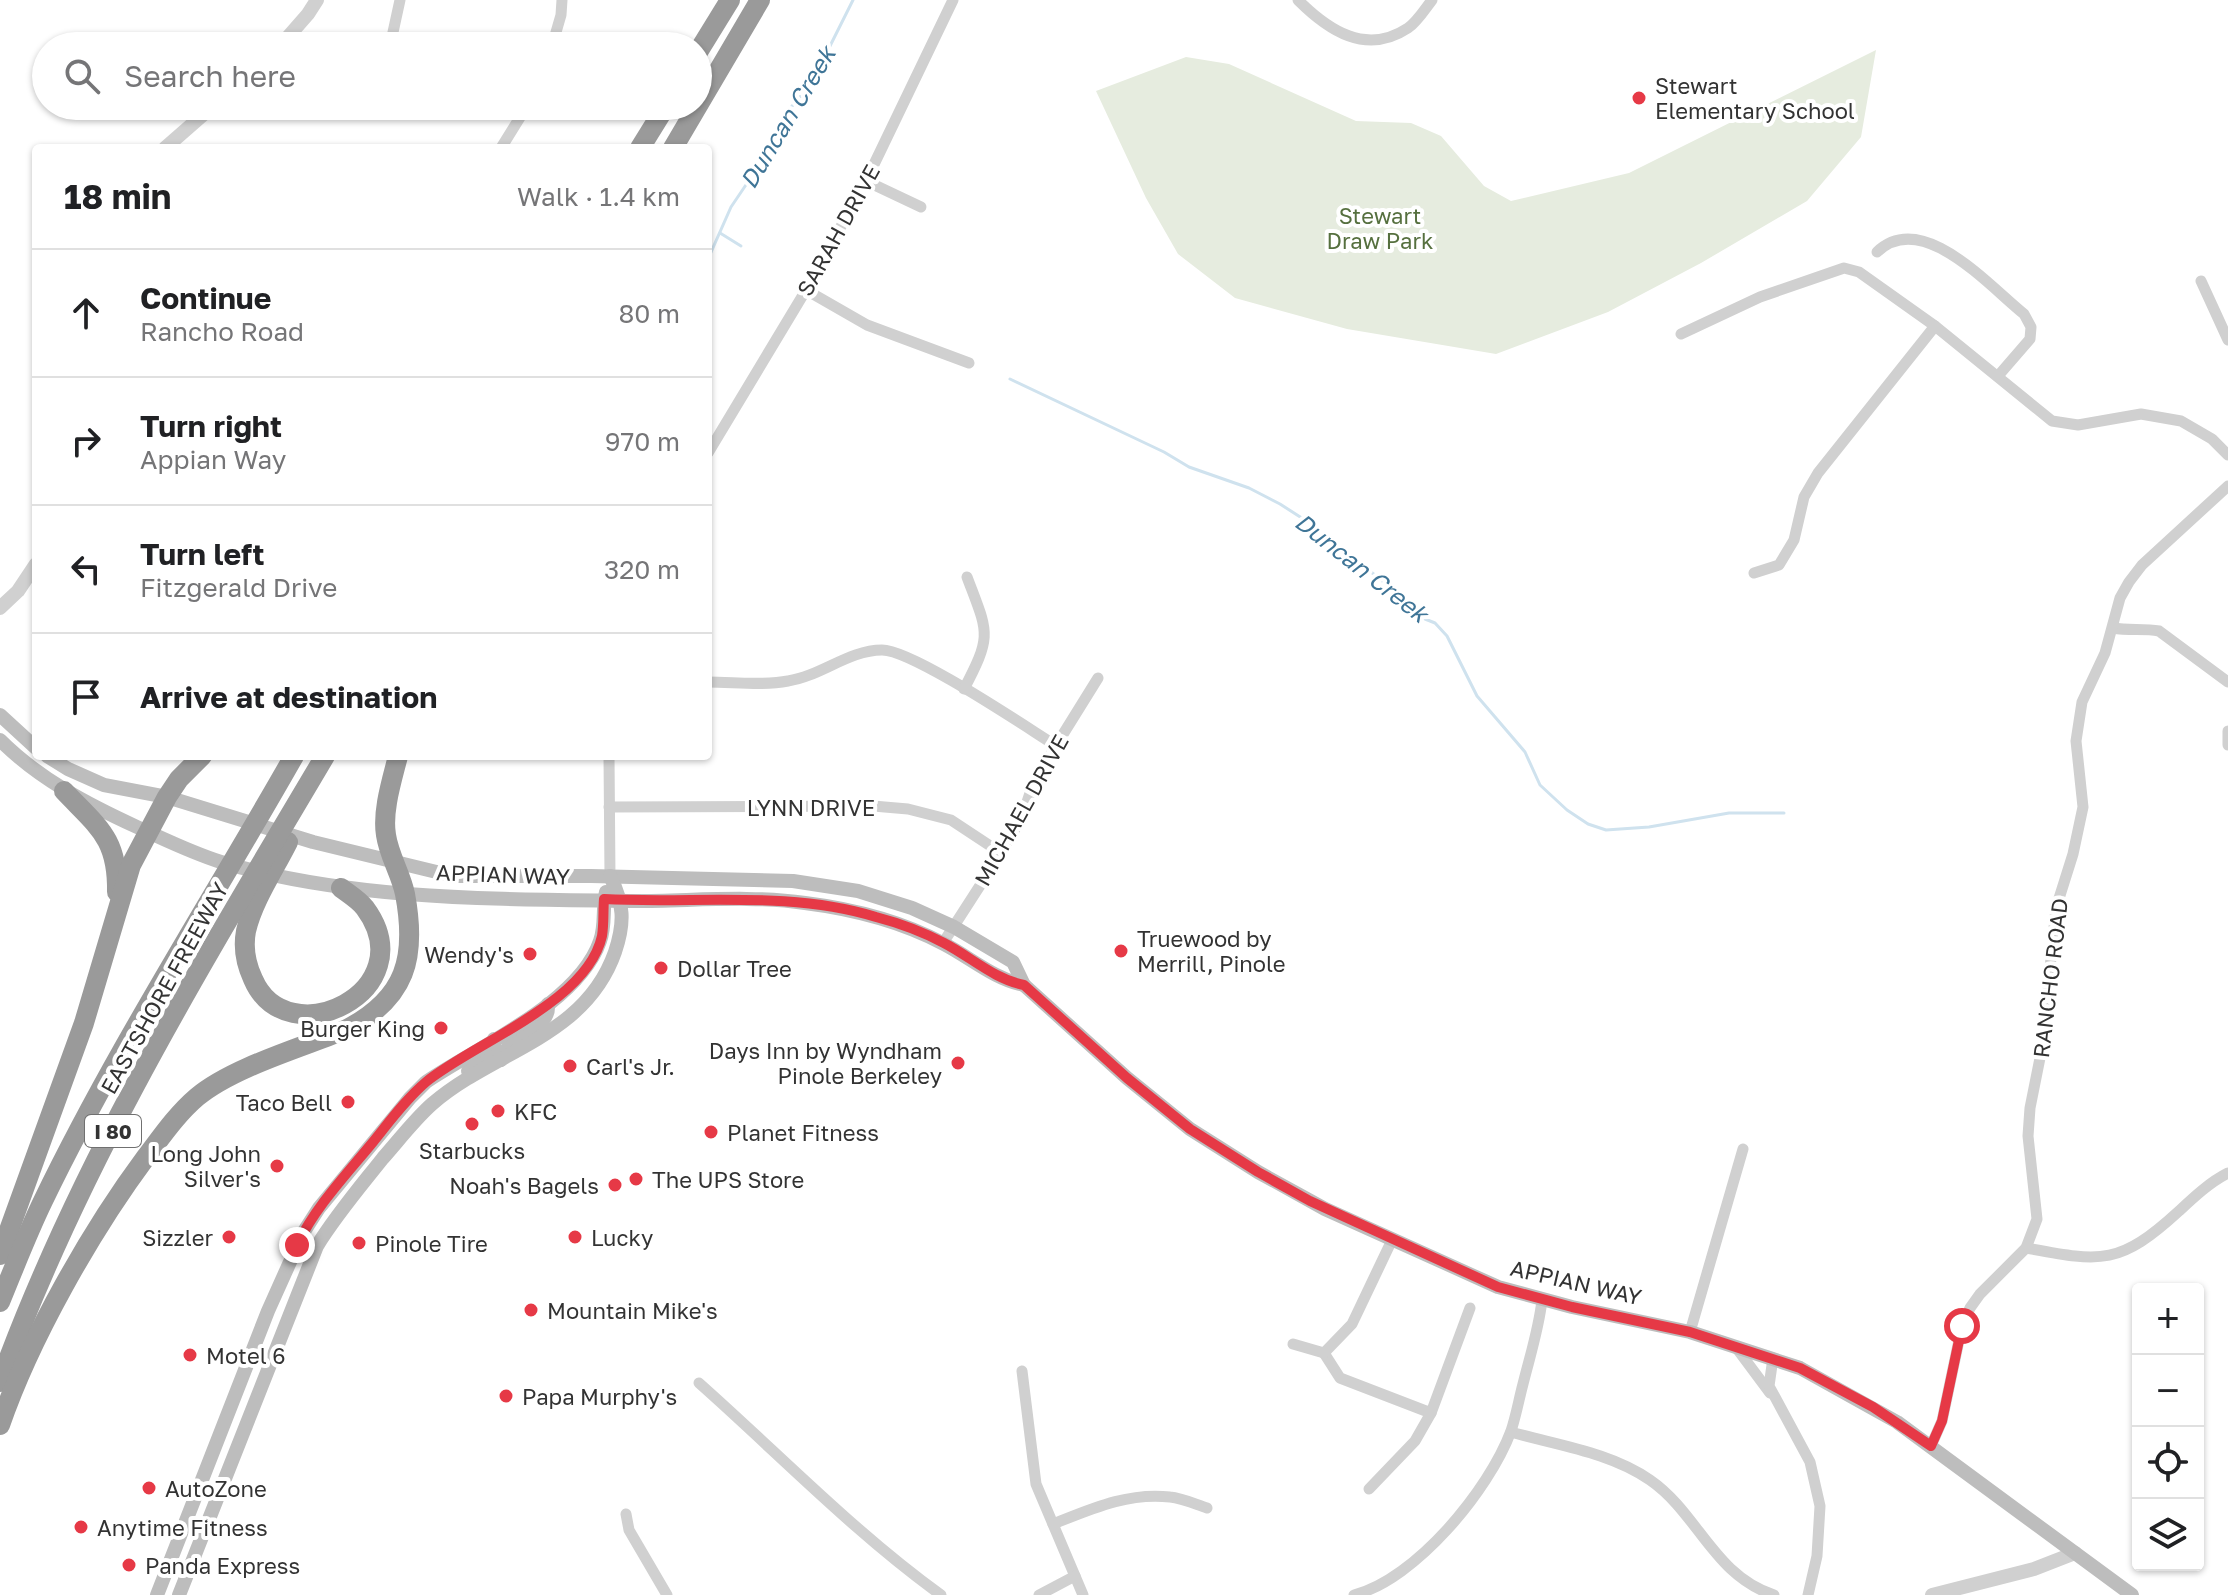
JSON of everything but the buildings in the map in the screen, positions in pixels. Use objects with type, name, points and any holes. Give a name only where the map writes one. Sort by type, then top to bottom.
[{"type":"highway","points":[[710,32],[730,0]]},
{"type":"highway","points":[[712,82],[760,0]]},
{"type":"highway","points":[[642,144],[657,120]]},
{"type":"highway","points":[[675,144],[689,120]]},
{"type":"highway","points":[[0,1255],[84,1023],[131,865],[167,797],[198,760]]},
{"type":"highway","name":"EASTSHORE FREEWAY","points":[[0,1302],[43,1201],[166,974],[292,760]]},
{"type":"highway","points":[[324,760],[246,930],[244,949],[254,983],[265,997],[279,1006],[294,1012],[325,1013],[350,1003],[368,986],[378,965],[380,947],[374,923],[363,906],[341,888]]},
{"type":"highway","name":"EASTSHORE FREEWAY","points":[[0,1382],[22,1321],[136,1084],[242,896],[324,760]]},
{"type":"highway","points":[[0,1425],[46,1321],[127,1183],[170,1125],[198,1096],[226,1078],[347,1029],[366,1019],[391,997],[403,976],[408,932],[405,893],[385,834],[397,760]]},
{"type":"highway","points":[[64,791],[101,829],[112,848],[117,867],[112,934]]},
{"type":"main road","points":[[0,715],[32,744]]},
{"type":"main road","name":"APPIAN WAY","points":[[0,740],[64,791],[197,853],[287,878],[341,888],[405,893],[801,902],[875,916],[943,943],[1006,981],[1024,985]]},
{"type":"main road","name":"APPIAN WAY","points":[[53,760],[104,785],[167,797],[313,842],[453,876],[793,881],[882,898],[954,927],[1013,962],[1024,985],[1127,1078],[1190,1129],[1310,1201],[1498,1287],[1542,1300],[1690,1332],[1773,1358],[1812,1374],[1873,1407],[1931,1446],[2132,1595]]},
{"type":"main road","points":[[157,1595],[268,1311],[306,1227],[426,1082],[566,991],[594,956],[602,938],[604,899],[610,876]]},
{"type":"main road","points":[[179,1595],[317,1246],[335,1217],[398,1140],[433,1103],[562,1024],[601,984],[618,942],[622,900],[610,876]]},
{"type":"main road","points":[[501,1060],[511,1043],[541,1023],[549,1012],[548,1004]]},
{"type":"main road","points":[[450,1091],[458,1078],[494,1049],[494,1039]]},
{"type":"street","points":[[293,32],[317,0]]},
{"type":"street","points":[[393,32],[400,0]]},
{"type":"street","points":[[556,32],[562,0]]},
{"type":"street","name":"SARAH DRIVE","points":[[712,446],[806,290],[866,181],[953,0]]},
{"type":"street","points":[[1298,0],[1321,23],[1342,35],[1368,40],[1388,37],[1409,28],[1432,0]]},
{"type":"street","points":[[170,144],[197,120]]},
{"type":"street","points":[[503,144],[518,120]]},
{"type":"street","points":[[866,181],[921,207]]},
{"type":"street","points":[[1877,252],[1901,238],[1925,240],[1946,250],[2024,314],[2031,327],[2030,339],[1998,376]]},
{"type":"street","points":[[1681,334],[1760,297],[1844,268],[1859,272],[1935,326],[2052,421],[2078,425],[2141,414],[2181,421],[2212,439],[2228,455]]},
{"type":"street","points":[[2201,281],[2228,340]]},
{"type":"street","points":[[806,290],[867,325],[969,363]]},
{"type":"street","points":[[1754,573],[1779,565],[1794,540],[1804,497],[1818,473],[1935,326]]},
{"type":"street","name":"RANCHO ROAD","points":[[2026,1248],[2037,1219],[2028,1136],[2042,1048],[2056,908],[2073,854],[2083,807],[2076,741],[2082,702],[2105,653],[2120,598],[2142,565],[2228,486]]},
{"type":"street","points":[[0,608],[18,591],[32,570]]},
{"type":"street","points":[[964,689],[983,652],[985,626],[967,577]]},
{"type":"street","points":[[2113,628],[2159,631],[2228,682]]},
{"type":"street","points":[[712,682],[787,682],[822,672],[863,652],[885,650],[964,689],[1055,745]]},
{"type":"street","name":"MICHAEL DRIVE","points":[[943,943],[1001,853],[1022,817],[1034,781],[1098,678]]},
{"type":"street","points":[[2228,731],[2228,745]]},
{"type":"street","points":[[609,760],[610,876]]},
{"type":"street","name":"LYNN DRIVE","points":[[609,807],[873,806],[908,809],[951,820],[1001,853]]},
{"type":"street","points":[[1690,1332],[1743,1149]]},
{"type":"street","points":[[1931,1446],[1942,1421],[1962,1326],[1970,1308],[2026,1248],[2074,1257],[2107,1258],[2131,1248],[2156,1232],[2196,1195],[2228,1173]]},
{"type":"street","points":[[1324,1353],[1352,1324],[1392,1240]]},
{"type":"street","points":[[1354,1595],[1377,1591],[1407,1566],[1458,1517],[1481,1486],[1511,1432],[1542,1300]]},
{"type":"street","points":[[1369,1489],[1415,1441],[1431,1413],[1470,1308]]},
{"type":"street","points":[[1293,1344],[1324,1353],[1340,1378],[1431,1413]]},
{"type":"street","points":[[1734,1346],[1773,1397],[1810,1462],[1820,1506],[1817,1556],[1808,1595]]},
{"type":"street","points":[[1773,1358],[1769,1379],[1773,1397]]},
{"type":"street","points":[[1022,1371],[1036,1484],[1083,1595]]},
{"type":"street","points":[[699,1383],[772,1447],[809,1485],[941,1595]]},
{"type":"street","points":[[1511,1432],[1619,1462],[1650,1480],[1682,1509],[1710,1550],[1735,1573],[1774,1595]]},
{"type":"street","points":[[1053,1524],[1112,1501],[1152,1496],[1174,1497],[1207,1508]]},
{"type":"street","points":[[626,1514],[629,1530],[667,1595]]},
{"type":"street","points":[[1932,1595],[2034,1569],[2075,1553]]},
{"type":"street","points":[[1039,1595],[1075,1576]]},
{"type":"green space","name":"Stewart Draw Park","points":[[1876,50],[1861,137],[1807,201],[1701,263],[1608,312],[1496,354],[1347,329],[1235,298],[1178,254],[1146,198],[1096,91],[1186,57],[1229,64],[1356,121],[1411,123],[1441,136],[1484,186],[1511,201],[1629,173]]},
{"type":"waterway","name":"Duncan Creek","points":[[712,250],[731,207],[756,170],[781,119],[811,84],[853,0]]},
{"type":"waterway","name":"Duncan Creek","points":[[720,233],[741,246]]},
{"type":"waterway","name":"Duncan Creek","points":[[1010,379],[1164,452],[1189,467],[1249,488],[1308,522],[1425,619],[1435,623],[1447,636],[1477,696],[1525,752],[1540,785],[1588,824],[1606,830],[1649,827],[1729,813],[1784,813]]},
{"type":"place","name":"Stewart Elementary School","points":[[1639,98]]},
{"type":"place","name":"Truewood by Merrill, Pinole","points":[[1121,951]]},
{"type":"place","name":"Wendy's","points":[[530,954]]},
{"type":"place","name":"Dollar Tree","points":[[661,968]]},
{"type":"place","name":"Burger King","points":[[441,1028]]},
{"type":"place","name":"Days Inn by Wyndham Pinole Berkeley","points":[[958,1063]]},
{"type":"place","name":"Carl's Jr.","points":[[570,1066]]},
{"type":"place","name":"Taco Bell","points":[[348,1102]]},
{"type":"place","name":"KFC","points":[[498,1111]]},
{"type":"place","name":"Starbucks","points":[[472,1124]]},
{"type":"place","name":"Planet Fitness","points":[[711,1132]]},
{"type":"place","name":"Long John Silver's","points":[[277,1166]]},
{"type":"place","name":"The UPS Store","points":[[636,1179]]},
{"type":"place","name":"Noah's Bagels","points":[[615,1185]]},
{"type":"place","name":"Sizzler","points":[[229,1237]]},
{"type":"place","name":"Lucky","points":[[575,1237]]},
{"type":"place","name":"Pinole Tire","points":[[359,1243]]},
{"type":"place","name":"Mountain Mike's","points":[[531,1310]]},
{"type":"place","name":"Motel 6","points":[[190,1355]]},
{"type":"place","name":"Papa Murphy's","points":[[506,1396]]},
{"type":"place","name":"AutoZone","points":[[149,1488]]},
{"type":"place","name":"Anytime Fitness","points":[[81,1527]]},
{"type":"place","name":"Panda Express","points":[[129,1565]]},
{"type":"route","points":[[297,1245],[319,1208],[426,1082],[548,1004],[581,975],[602,938],[604,899],[768,900],[835,907],[875,916],[943,943],[1006,981],[1024,985],[1127,1078],[1190,1129],[1258,1172],[1353,1222],[1498,1287],[1572,1307],[1690,1332],[1800,1368],[1873,1407],[1931,1446],[1942,1421],[1962,1326]]}]
